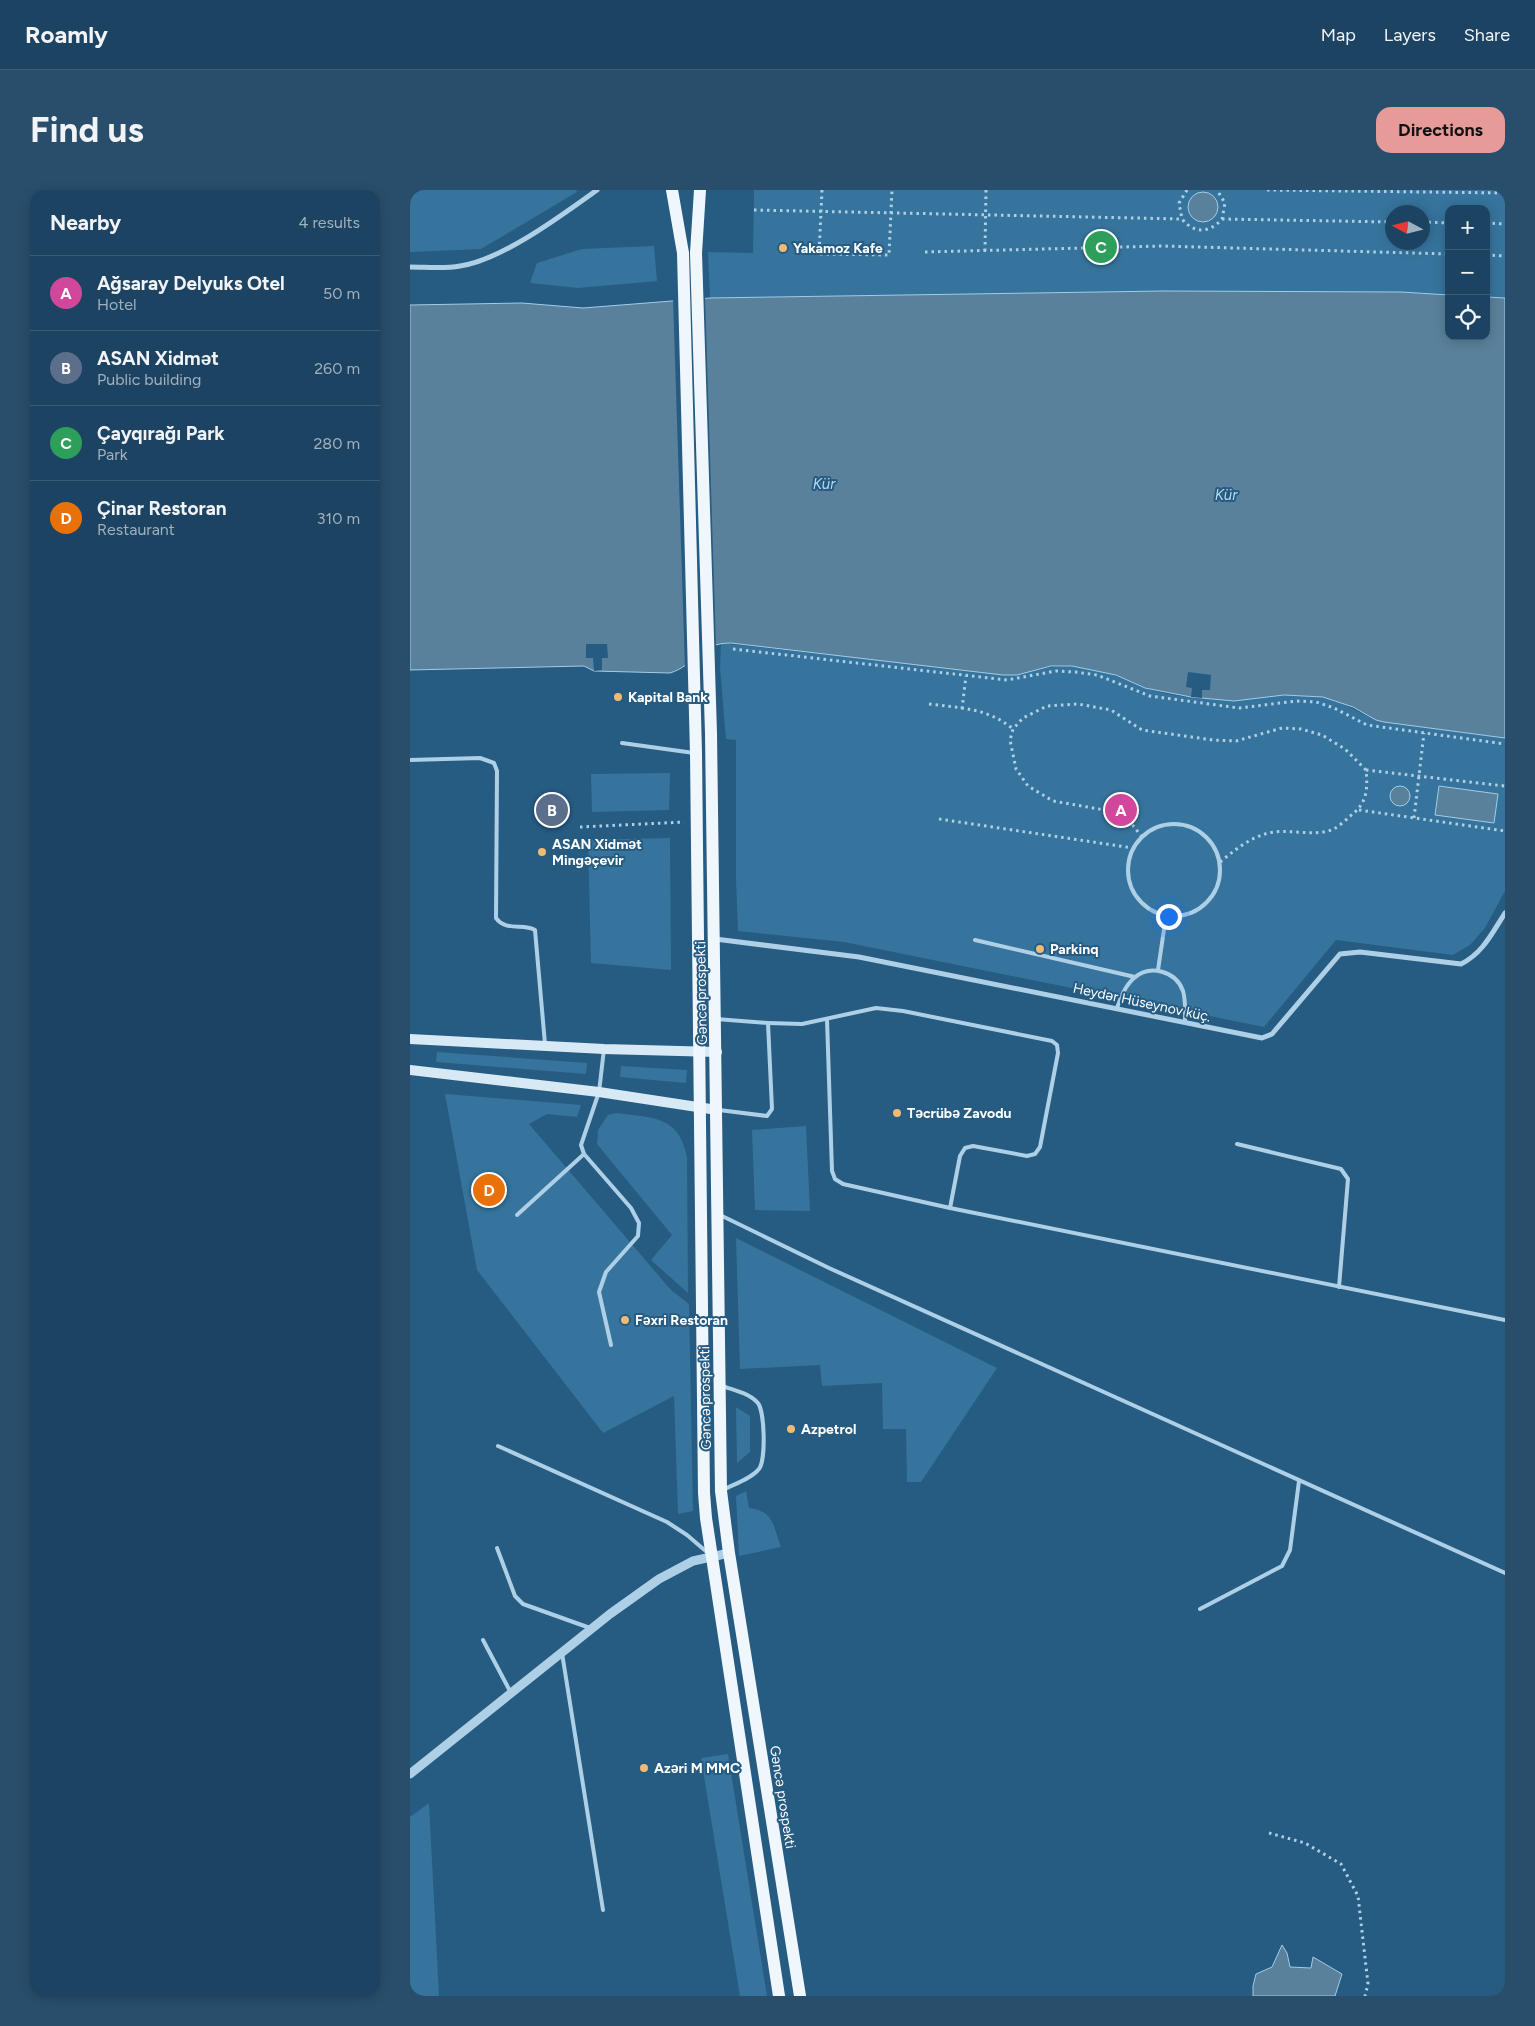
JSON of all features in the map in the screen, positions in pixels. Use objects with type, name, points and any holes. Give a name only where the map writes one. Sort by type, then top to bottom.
[{"type":"main road","name":"Gəncə prospekti","points":[[672,190],[683,254],[696,734],[704,1493],[779,1996]]},
{"type":"main road","name":"Gəncə prospekti","points":[[700,190],[696,253],[711,733],[717,1052],[721,1491],[729,1553],[800,1996]]},
{"type":"main road","points":[[410,1040],[545,1047],[717,1052]]},
{"type":"main road","points":[[410,1070],[599,1092],[717,1110]]},
{"type":"street","points":[[410,267],[460,266],[482,261],[515,244],[595,190]]},
{"type":"street","name":"Heydər Hüseynov küç.","points":[[715,939],[859,957],[1262,1038],[1272,1034],[1340,954],[1360,952],[1461,964],[1472,959],[1482,949],[1505,913]]},
{"type":"street","points":[[410,1774],[592,1628],[673,1571],[693,1561],[729,1553]]},
{"type":"lane","points":[[622,743],[696,753]]},
{"type":"lane","points":[[410,760],[480,758],[494,763],[497,771],[496,918],[506,926],[529,926],[535,930],[545,1047]]},
{"type":"lane","points":[[1167,824],[1182,824],[1195,829],[1207,838],[1215,849],[1219,863],[1219,878],[1215,892],[1206,903],[1194,912],[1180,916],[1166,916],[1152,911],[1140,902],[1132,890],[1128,876],[1128,862],[1133,848],[1142,836],[1153,828],[1167,824]]},
{"type":"lane","points":[[1158,970],[1166,916]]},
{"type":"lane","points":[[975,940],[1136,976]]},
{"type":"lane","points":[[1117,1008],[1124,991],[1136,976],[1146,971],[1158,970],[1169,974],[1182,989],[1185,1022]]},
{"type":"lane","points":[[716,1019],[802,1024],[876,1008],[903,1011],[1052,1041],[1058,1046],[1040,1147],[1035,1154],[1027,1156],[973,1146],[965,1148],[960,1156],[950,1208]]},
{"type":"lane","points":[[827,1019],[832,1171],[835,1179],[843,1184],[950,1208],[1505,1320]]},
{"type":"lane","points":[[717,1110],[767,1116],[770,1114],[772,1109],[768,1023]]},
{"type":"lane","points":[[604,1049],[599,1092],[581,1145],[584,1154],[631,1208],[639,1223],[638,1236],[606,1272],[599,1292],[611,1346]]},
{"type":"lane","points":[[1237,1144],[1341,1169],[1348,1179],[1339,1286]]},
{"type":"lane","points":[[517,1215],[584,1154]]},
{"type":"lane","points":[[718,1214],[856,1280],[1505,1573]]},
{"type":"lane","points":[[720,1385],[747,1395],[758,1403],[763,1411],[763,1462],[759,1469],[749,1477],[721,1491]]},
{"type":"lane","points":[[498,1446],[667,1522],[687,1535],[712,1556]]},
{"type":"lane","points":[[1200,1609],[1282,1566],[1290,1550],[1299,1481]]},
{"type":"lane","points":[[497,1548],[515,1596],[523,1604],[592,1628]]},
{"type":"lane","points":[[484,1640],[511,1693]]},
{"type":"lane","points":[[562,1653],[603,1910]]},
{"type":"path","points":[[822,190],[819,254],[889,255],[892,190]]},
{"type":"path","points":[[985,251],[986,190]]},
{"type":"path","points":[[1182,219],[1179,203],[1186,190]]},
{"type":"path","points":[[754,210],[1182,219],[1194,229],[1202,231],[1210,229],[1222,219],[1225,203],[1218,190]]},
{"type":"path","points":[[1267,190],[1505,194]]},
{"type":"path","points":[[1222,219],[1385,222]]},
{"type":"path","points":[[1430,222],[1445,223]]},
{"type":"path","points":[[1490,224],[1505,224]]},
{"type":"path","points":[[925,252],[1162,246],[1445,254]]},
{"type":"path","points":[[1490,255],[1505,256]]},
{"type":"path","points":[[733,649],[1007,680],[1056,671],[1075,672],[1097,675],[1150,696],[1239,708],[1297,700],[1316,702],[1334,708],[1366,725],[1505,744]]},
{"type":"path","points":[[962,709],[966,676]]},
{"type":"path","points":[[929,704],[988,713],[1000,718],[1013,729]]},
{"type":"path","points":[[1142,836],[1132,823],[1116,812],[1053,801],[1028,786],[1016,769],[1011,755],[1010,740],[1013,729],[1023,718],[1036,709],[1047,706],[1078,704],[1111,710],[1142,730],[1212,740],[1236,740],[1282,728],[1301,729],[1322,735],[1345,749],[1366,770],[1505,786]]},
{"type":"path","points":[[1414,818],[1424,733]]},
{"type":"path","points":[[1219,863],[1235,850],[1262,834],[1275,831],[1318,832],[1334,829],[1359,810],[1368,792],[1366,770]]},
{"type":"path","points":[[1359,810],[1505,831]]},
{"type":"path","points":[[939,819],[1133,848]]},
{"type":"path","points":[[580,827],[697,821]]},
{"type":"path","points":[[1269,1833],[1305,1843],[1341,1864],[1358,1896],[1368,1984],[1365,1996]]},
{"type":"shaded area","points":[[410,190],[576,190],[577,192],[481,249],[410,252]]},
{"type":"shaded area","points":[[754,190],[1505,190],[1505,298],[1490,297],[1490,205],[1445,205],[1445,295],[1401,292],[1163,291],[710,298],[708,252],[753,253]]},
{"type":"shaded area","points":[[654,246],[657,281],[578,288],[530,283],[537,263],[582,249]]},
{"type":"shaded area","points":[[721,643],[1017,675],[1054,667],[1080,667],[1105,672],[1145,688],[1178,696],[1204,699],[1240,699],[1280,695],[1307,695],[1338,702],[1384,722],[1505,738],[1505,891],[1485,928],[1470,945],[1453,955],[1336,940],[1264,1027],[844,942],[738,931],[736,740],[726,739],[720,668]]},
{"type":"shaded area","points":[[670,773],[669,810],[592,812],[591,774]]},
{"type":"shaded area","points":[[670,838],[671,970],[591,963],[588,840]]},
{"type":"shaded area","points":[[437,1052],[587,1063],[586,1074],[436,1062]]},
{"type":"shaded area","points":[[621,1066],[687,1070],[686,1083],[620,1077]]},
{"type":"shaded area","points":[[445,1094],[581,1105],[577,1117],[547,1114],[529,1124],[671,1290],[689,1304],[693,1511],[678,1514],[674,1396],[603,1433],[477,1270]]},
{"type":"shaded area","points":[[616,1113],[662,1121],[678,1133],[683,1143],[687,1157],[688,1293],[651,1260],[672,1235],[597,1144],[598,1130],[608,1115]]},
{"type":"shaded area","points":[[806,1126],[810,1211],[755,1210],[752,1130]]},
{"type":"shaded area","points":[[736,1238],[997,1368],[921,1482],[907,1482],[906,1429],[883,1429],[882,1383],[822,1386],[820,1365],[740,1369]]},
{"type":"shaded area","points":[[736,1407],[750,1416],[750,1452],[737,1463]]},
{"type":"shaded area","points":[[746,1491],[749,1508],[763,1512],[768,1516],[774,1526],[781,1547],[739,1556],[736,1496]]},
{"type":"shaded area","points":[[728,1754],[767,1996],[740,1996],[701,1758]]},
{"type":"shaded area","points":[[429,1803],[439,1996],[410,1996],[410,1817]]},
{"type":"water","points":[[1203,192],[1209,193],[1217,201],[1217,213],[1209,221],[1203,222],[1197,221],[1189,213],[1188,207],[1189,201],[1197,193]]},
{"type":"water","name":"Kür","points":[[1163,291],[1401,292],[1445,295],[1445,340],[1490,340],[1490,297],[1505,298],[1505,738],[1384,722],[1376,720],[1353,707],[1323,697],[1284,695],[1234,701],[1191,697],[1145,688],[1116,675],[1072,666],[1051,666],[1017,675],[1003,675],[731,643],[720,644],[704,650],[686,665],[670,673],[594,671],[584,666],[410,670],[410,305],[522,303],[583,308],[710,298]]},
{"type":"water","points":[[1400,786],[1407,789],[1410,796],[1407,803],[1400,806],[1393,803],[1390,796],[1393,789]]},
{"type":"water","points":[[1439,786],[1498,794],[1494,823],[1435,815]]},
{"type":"water","points":[[1282,1945],[1287,1953],[1290,1967],[1311,1968],[1313,1957],[1342,1974],[1335,1996],[1253,1996],[1256,1974],[1272,1967]]},
{"type":"pier","points":[[705,296],[716,647],[706,651],[685,668],[673,298]]},
{"type":"pier","points":[[586,644],[607,644],[608,658],[602,658],[602,670],[594,671],[593,658],[586,658]]},
{"type":"pier","points":[[1188,672],[1211,675],[1210,690],[1202,690],[1202,698],[1191,697],[1192,688],[1186,687]]},
{"type":"place","name":"Çayqırağı Park","points":[[1101,247]]},
{"type":"place","name":"Yakamoz Kafe","points":[[783,248]]},
{"type":"place","name":"Kapital Bank","points":[[618,697]]},
{"type":"place","name":"ASAN Xidmət","points":[[552,810]]},
{"type":"place","name":"Ağsaray Delyuks Otel","points":[[1121,810]]},
{"type":"place","name":"ASAN Xidmət Mingəçevir","points":[[542,852]]},
{"type":"place","name":"Parkinq","points":[[1040,949]]},
{"type":"place","name":"Təcrübə Zavodu","points":[[897,1113]]},
{"type":"place","name":"Çinar Restoran","points":[[489,1190]]},
{"type":"place","name":"Fəxri Restoran","points":[[625,1320]]},
{"type":"place","name":"Azpetrol","points":[[791,1429]]},
{"type":"place","name":"Azəri M MMC","points":[[644,1768]]}]
